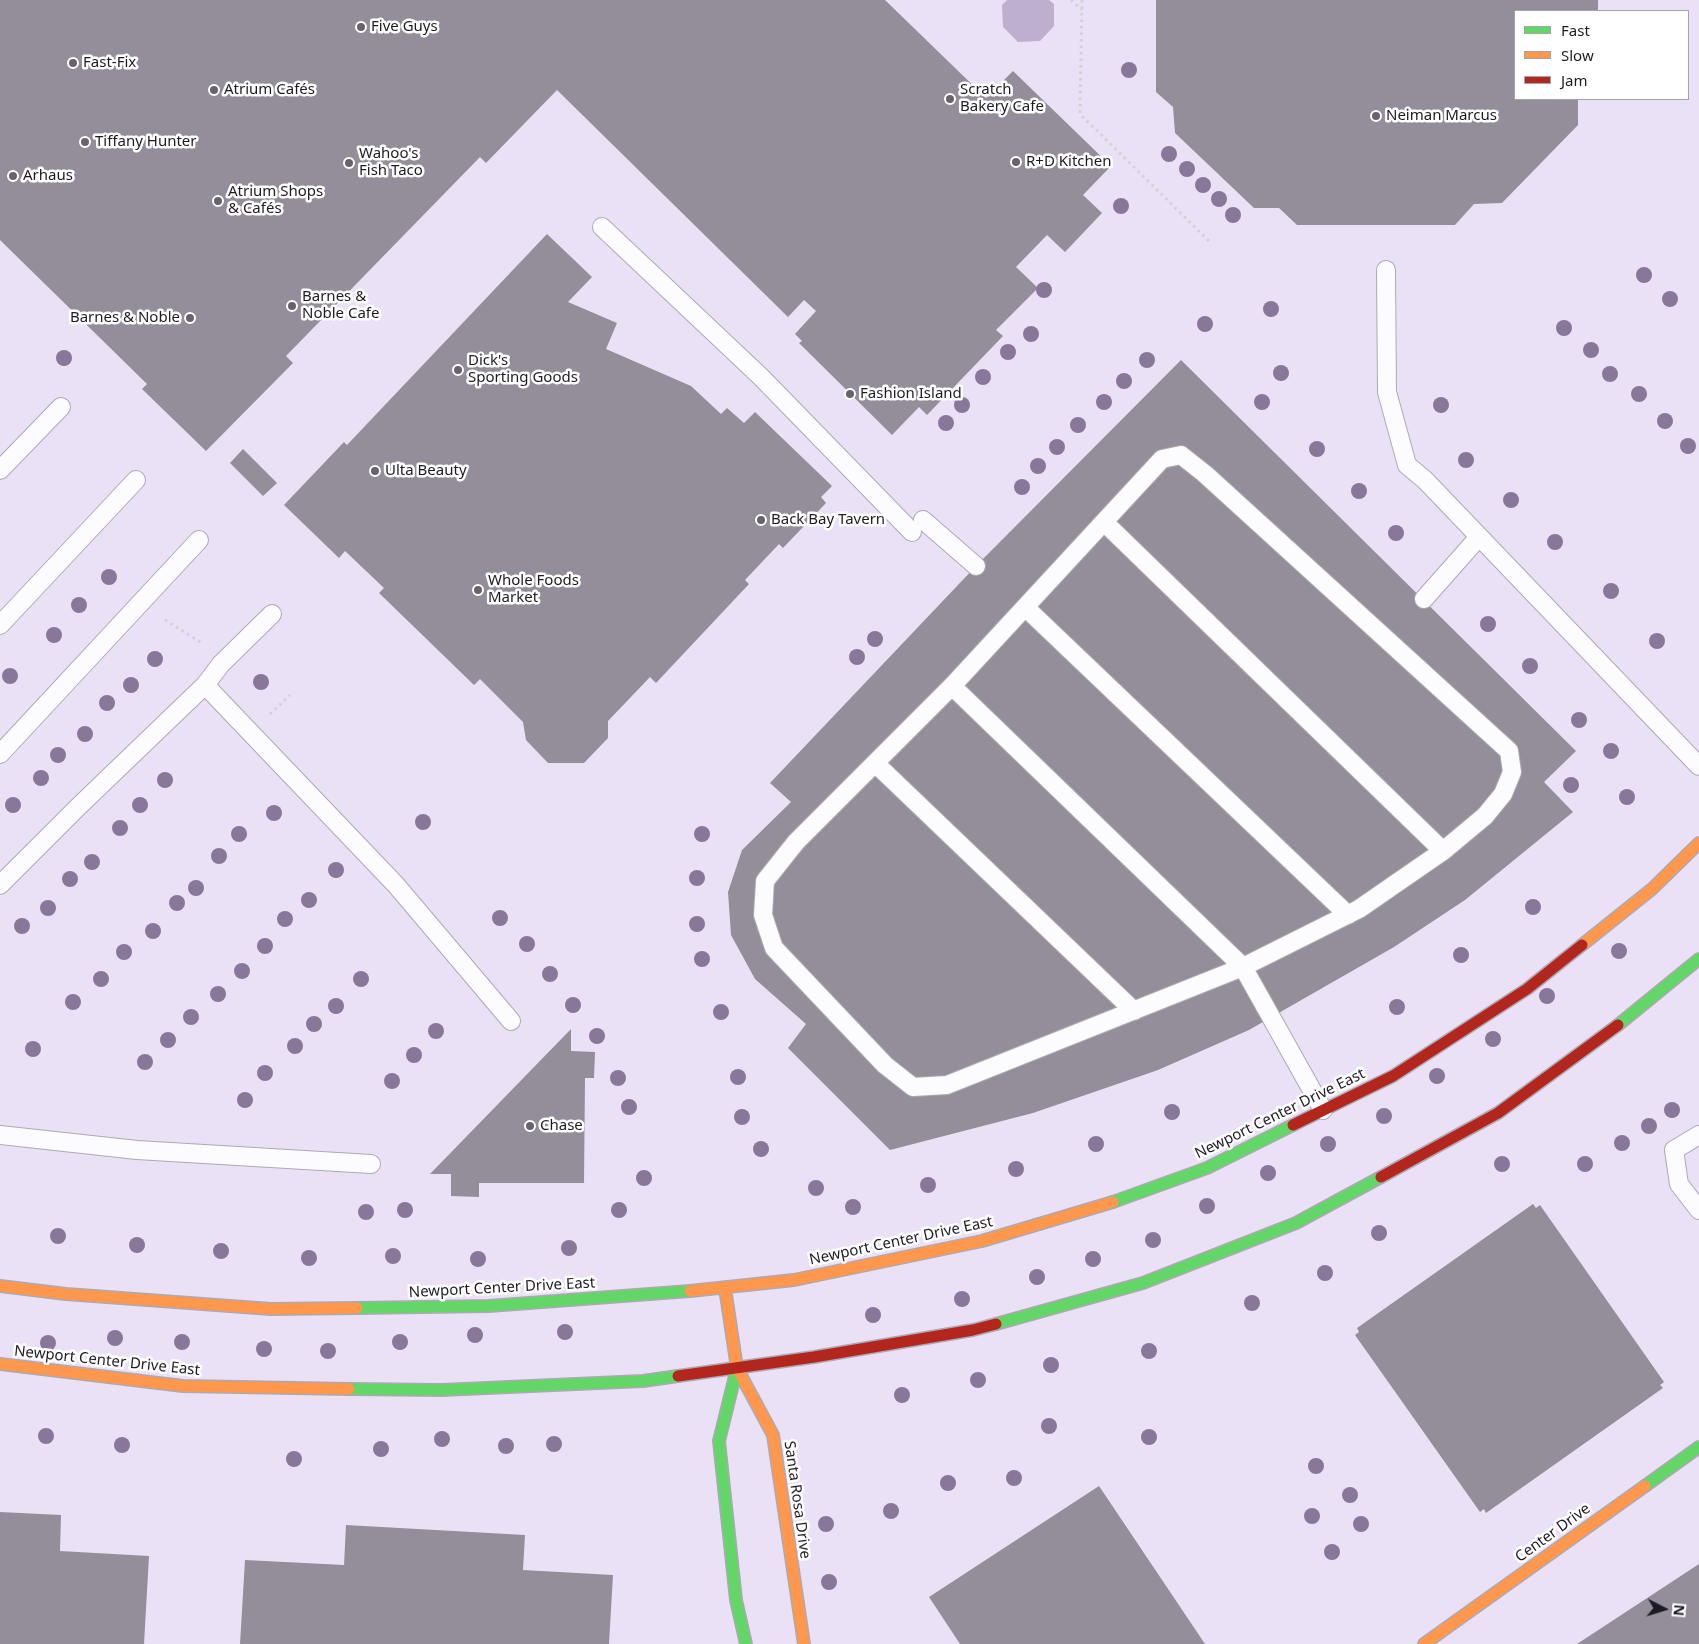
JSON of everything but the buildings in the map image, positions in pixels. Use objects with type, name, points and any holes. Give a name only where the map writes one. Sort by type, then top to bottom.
[{"type":"main road","name":"Newport Center Drive East","points":[[0,1286],[66,1294],[271,1308],[489,1306],[726,1288],[794,1280],[982,1241],[1098,1207],[1207,1168],[1393,1076],[1526,990],[1652,889],[1699,843]]},
{"type":"main road","name":"Newport Center Drive East","points":[[0,1364],[183,1386],[442,1390],[643,1381],[737,1368],[973,1330],[1143,1283],[1296,1223],[1498,1113],[1596,1042],[1699,959]]},
{"type":"main road","name":"Santa Rosa Drive","points":[[726,1288],[737,1368],[773,1435],[804,1644]]},
{"type":"main road","name":"Santa Rosa Drive","points":[[737,1368],[719,1441],[736,1600],[746,1644]]},
{"type":"main road","name":"Center Drive","points":[[1424,1644],[1699,1447]]},
{"type":"lane","points":[[602,227],[918,526],[976,566]]},
{"type":"lane","points":[[1386,270],[1387,392],[1407,465],[1425,480],[1478,538],[1699,766]]},
{"type":"lane","points":[[0,470],[61,407]]},
{"type":"lane","points":[[1181,455],[1205,474],[1509,751],[1512,772],[1503,794],[1485,816],[1444,851],[1348,915],[1243,967],[947,1085],[913,1087],[884,1065],[774,948],[763,915],[765,882],[796,842],[952,686],[1104,522],[1162,459],[1181,455]]},
{"type":"lane","points":[[0,625],[136,480]]},
{"type":"lane","points":[[1104,522],[1444,851]]},
{"type":"lane","points":[[1424,599],[1478,538]]},
{"type":"lane","points":[[0,754],[199,540]]},
{"type":"lane","points":[[1026,607],[1348,915]]},
{"type":"lane","points":[[0,885],[205,685],[221,664],[272,614]]},
{"type":"lane","points":[[205,685],[396,885],[511,1020]]},
{"type":"lane","points":[[952,686],[1243,967],[1323,1110]]},
{"type":"lane","points":[[875,763],[1134,1011]]},
{"type":"lane","points":[[0,1135],[137,1150],[371,1164]]},
{"type":"lane","points":[[1699,1135],[1674,1150],[1678,1184],[1699,1210]]},
{"type":"path","points":[[1071,0],[1082,10]]},
{"type":"path","points":[[1082,0],[1080,114],[1211,243]]},
{"type":"shaded area","name":"Fashion Island","points":[[0,0],[1699,0],[1699,1644],[0,1644]]},
{"type":"shaded area","points":[[1007,0],[1049,0],[1054,4],[1054,26],[1040,41],[1018,42],[1003,27],[1002,5]]},
{"type":"traffic: fast","points":[[1618,1025],[1699,959]]},
{"type":"traffic: fast","points":[[1113,1202],[1207,1168],[1293,1125]]},
{"type":"traffic: fast","points":[[996,1324],[1143,1283],[1296,1223],[1381,1177]]},
{"type":"traffic: fast","points":[[357,1308],[489,1306],[690,1291]]},
{"type":"traffic: fast","points":[[737,1368],[719,1441],[736,1600],[746,1644]]},
{"type":"traffic: fast","points":[[349,1389],[442,1390],[643,1381],[678,1376]]},
{"type":"traffic: fast","points":[[1645,1486],[1699,1447]]},
{"type":"traffic: slow","points":[[1582,945],[1652,889],[1699,843]]},
{"type":"traffic: slow","points":[[690,1291],[794,1280],[982,1241],[1113,1202]]},
{"type":"traffic: slow","points":[[0,1286],[66,1294],[271,1309],[357,1308]]},
{"type":"traffic: slow","points":[[725,1288],[737,1368],[773,1435],[804,1644]]},
{"type":"traffic: slow","points":[[0,1364],[183,1386],[349,1389]]},
{"type":"traffic: slow","points":[[1424,1644],[1645,1486]]},
{"type":"traffic: jam","points":[[1293,1125],[1393,1076],[1527,989],[1582,945]]},
{"type":"traffic: jam","points":[[1381,1177],[1498,1113],[1618,1025]]},
{"type":"traffic: jam","points":[[678,1376],[814,1357],[973,1330],[996,1324]]},
{"type":"place","name":"Five Guys","points":[[361,27]]},
{"type":"place","name":"Fast-Fix","points":[[73,63]]},
{"type":"place","name":"Atrium Cafés","points":[[214,90]]},
{"type":"place","name":"Scratch Bakery Cafe","points":[[950,99]]},
{"type":"place","name":"Neiman Marcus","points":[[1376,116]]},
{"type":"place","name":"Tiffany Hunter","points":[[85,142]]},
{"type":"place","name":"R+D Kitchen","points":[[1016,162]]},
{"type":"place","name":"Wahoo's Fish Taco","points":[[349,163]]},
{"type":"place","name":"Arhaus","points":[[13,176]]},
{"type":"place","name":"Atrium Shops & Cafés","points":[[218,201]]},
{"type":"place","name":"Barnes & Noble Cafe","points":[[292,306]]},
{"type":"place","name":"Barnes & Noble","points":[[190,318]]},
{"type":"place","name":"Dick's Sporting Goods","points":[[458,370]]},
{"type":"place","name":"Fashion Island","points":[[850,394]]},
{"type":"place","name":"Ulta Beauty","points":[[375,471]]},
{"type":"place","name":"Back Bay Tavern","points":[[761,520]]},
{"type":"place","name":"Whole Foods Market","points":[[478,590]]},
{"type":"place","name":"Chase","points":[[530,1126]]}]
